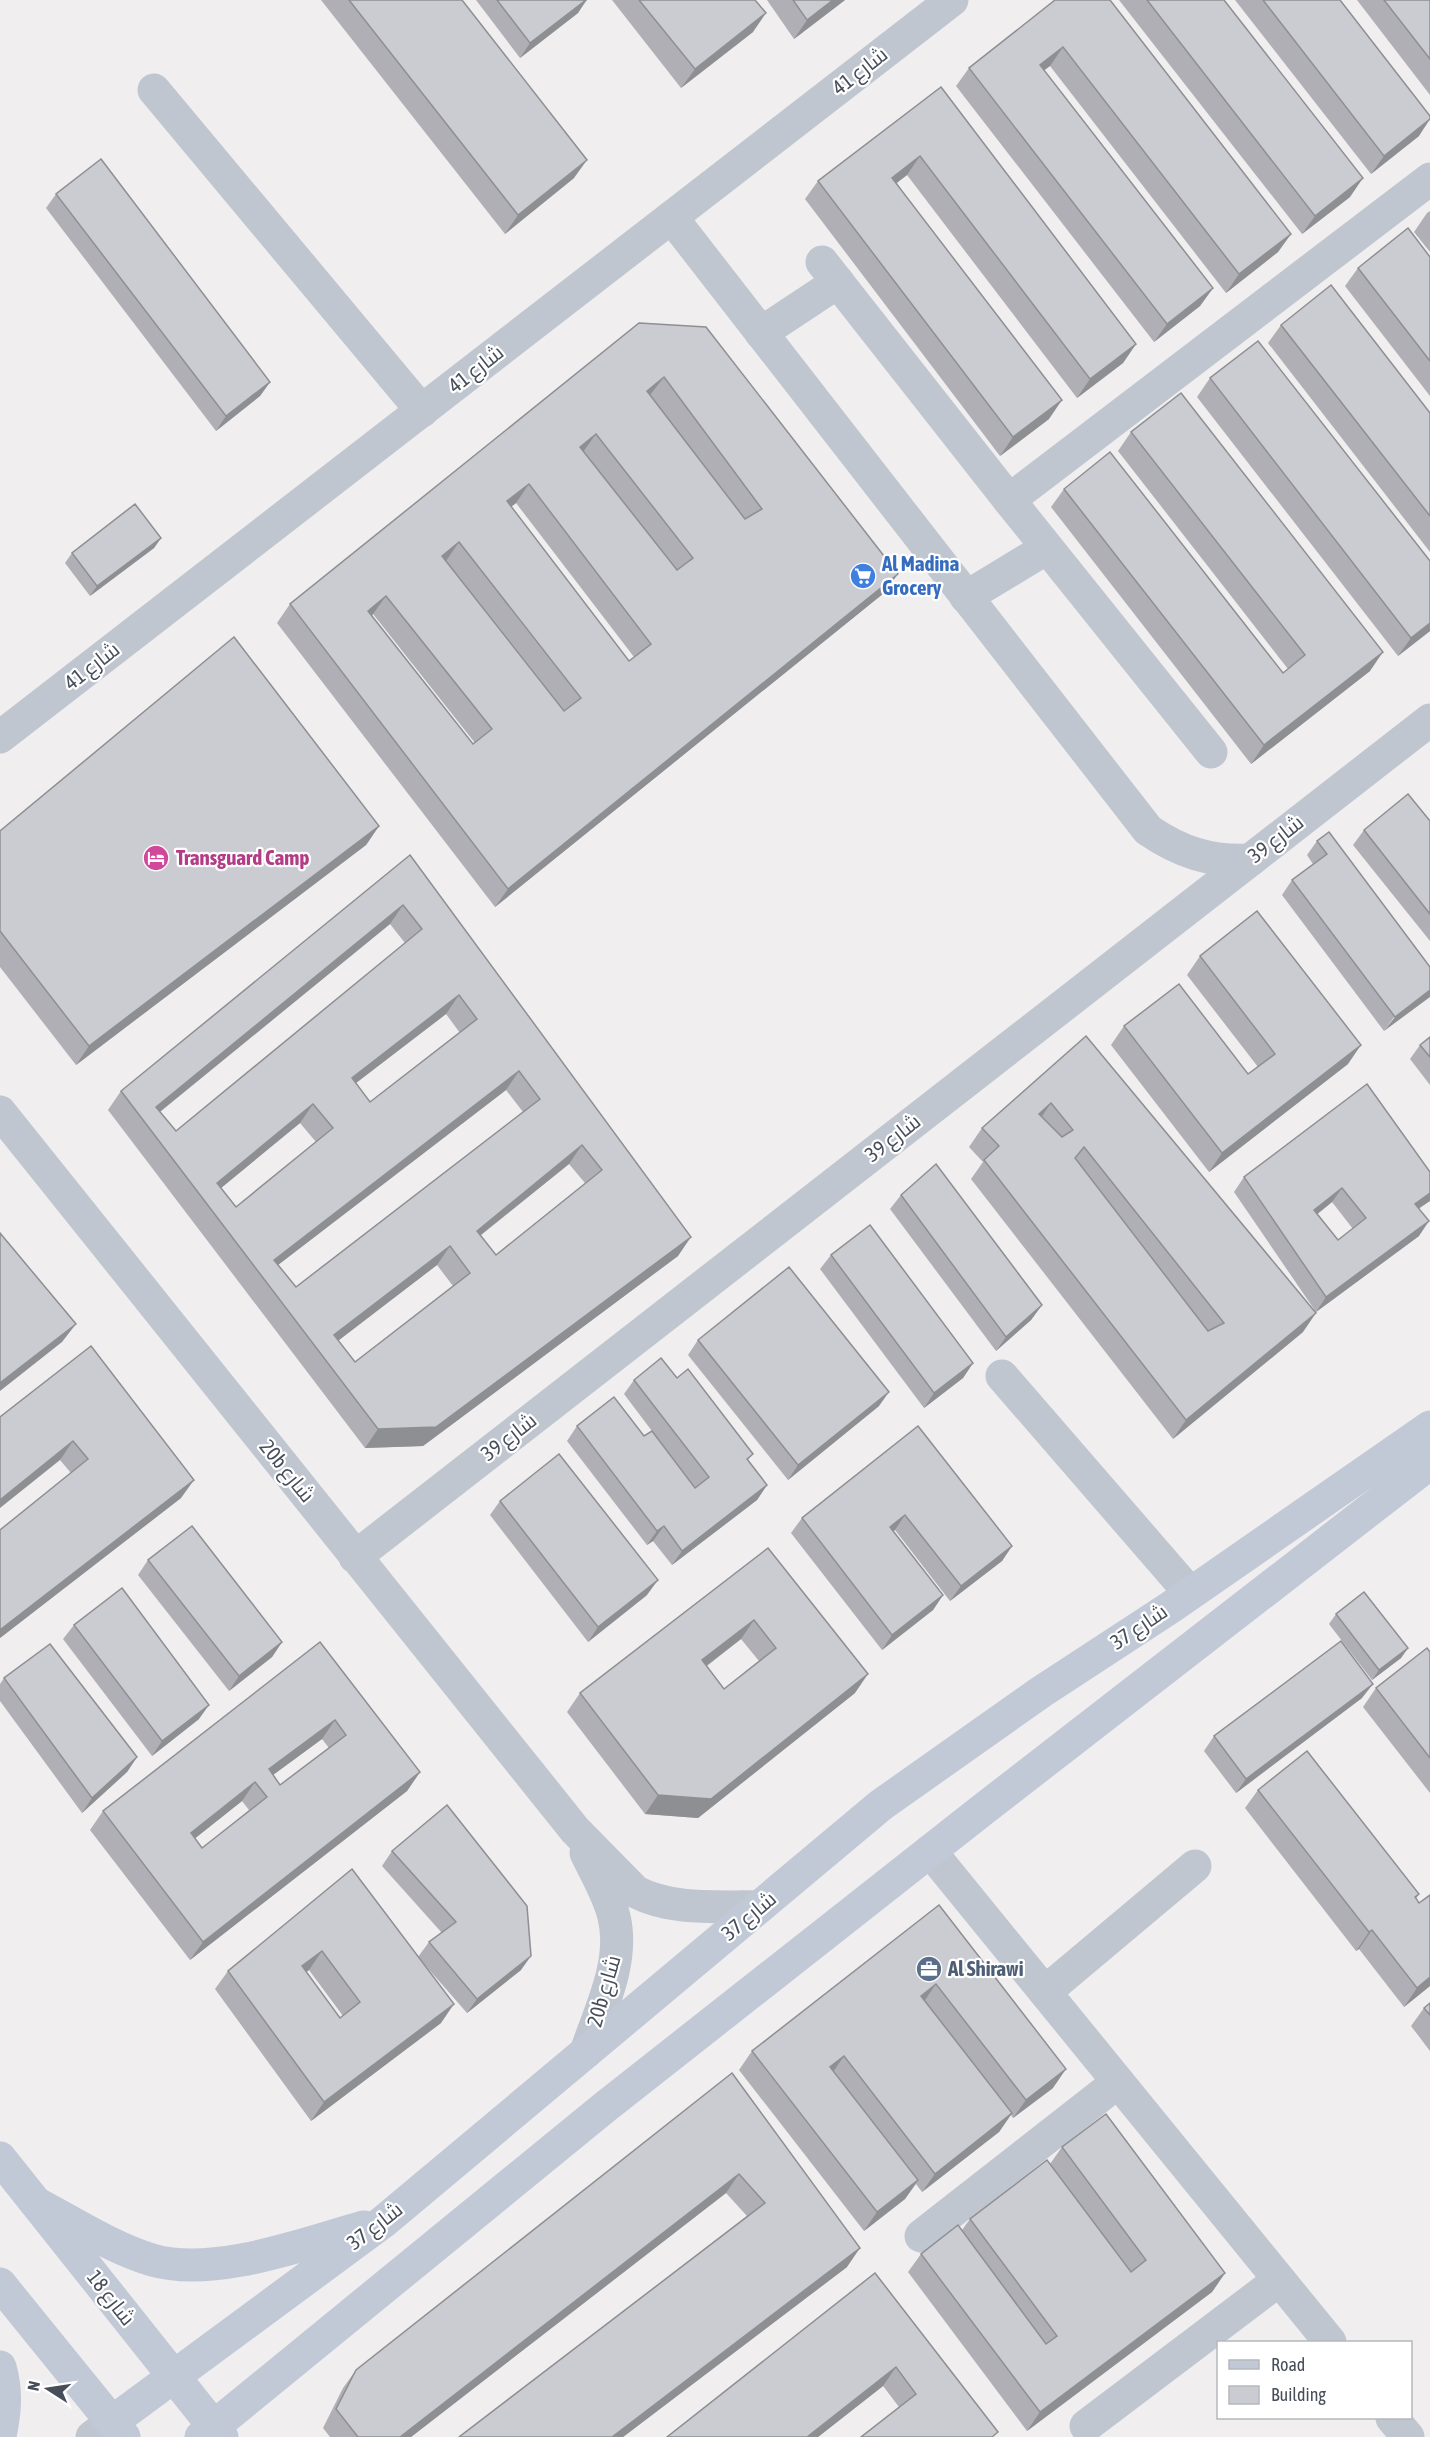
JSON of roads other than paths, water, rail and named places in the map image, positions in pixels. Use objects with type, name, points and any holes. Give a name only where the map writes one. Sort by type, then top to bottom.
[{"type":"street","name":"شارع 41","points":[[0,737],[952,0]]},
{"type":"street","points":[[154,90],[422,411]]},
{"type":"street","points":[[1009,500],[1430,179]]},
{"type":"street","points":[[672,218],[1148,830],[1167,843],[1210,859],[1250,860]]},
{"type":"street","points":[[761,333],[830,272],[1210,752]]},
{"type":"street","points":[[966,597],[1047,548]]},
{"type":"street","name":"شارع 39","points":[[356,1557],[1430,720]]},
{"type":"street","name":"20b شارع","points":[[0,1112],[575,1830],[636,1892],[648,1898],[676,1905],[759,1907]]},
{"type":"street","points":[[1002,1376],[1190,1593]]},
{"type":"street","name":"شارع 37","points":[[110,2432],[173,2377],[383,2222],[881,1805],[1041,1692],[1190,1593],[1430,1427]]},
{"type":"street","points":[[213,2434],[605,2107],[930,1851],[1430,1463]]},
{"type":"street","name":"20b شارع","points":[[575,1830],[608,1899],[614,1914],[617,1932],[612,1976],[586,2052]]},
{"type":"street","points":[[930,1851],[1328,2341]]},
{"type":"street","points":[[1045,1992],[1195,1866]]},
{"type":"street","points":[[921,2236],[1118,2082]]},
{"type":"street","name":"شارع 18","points":[[0,2158],[173,2377],[213,2434]]},
{"type":"street","points":[[36,2204],[143,2256],[154,2260],[192,2265],[226,2263],[383,2222]]},
{"type":"street","points":[[1086,2426],[1279,2280]]},
{"type":"street","points":[[0,2284],[110,2432]]},
{"type":"street","points":[[0,2367],[5,2391],[5,2411],[0,2436]]},
{"type":"street","points":[[1393,2419],[1408,2437]]},
{"type":"place","name":"Al Madina Grocery","points":[[863,576]]},
{"type":"place","name":"Transguard Camp","points":[[156,858]]},
{"type":"place","name":"Al Shirawi","points":[[929,1969]]}]
